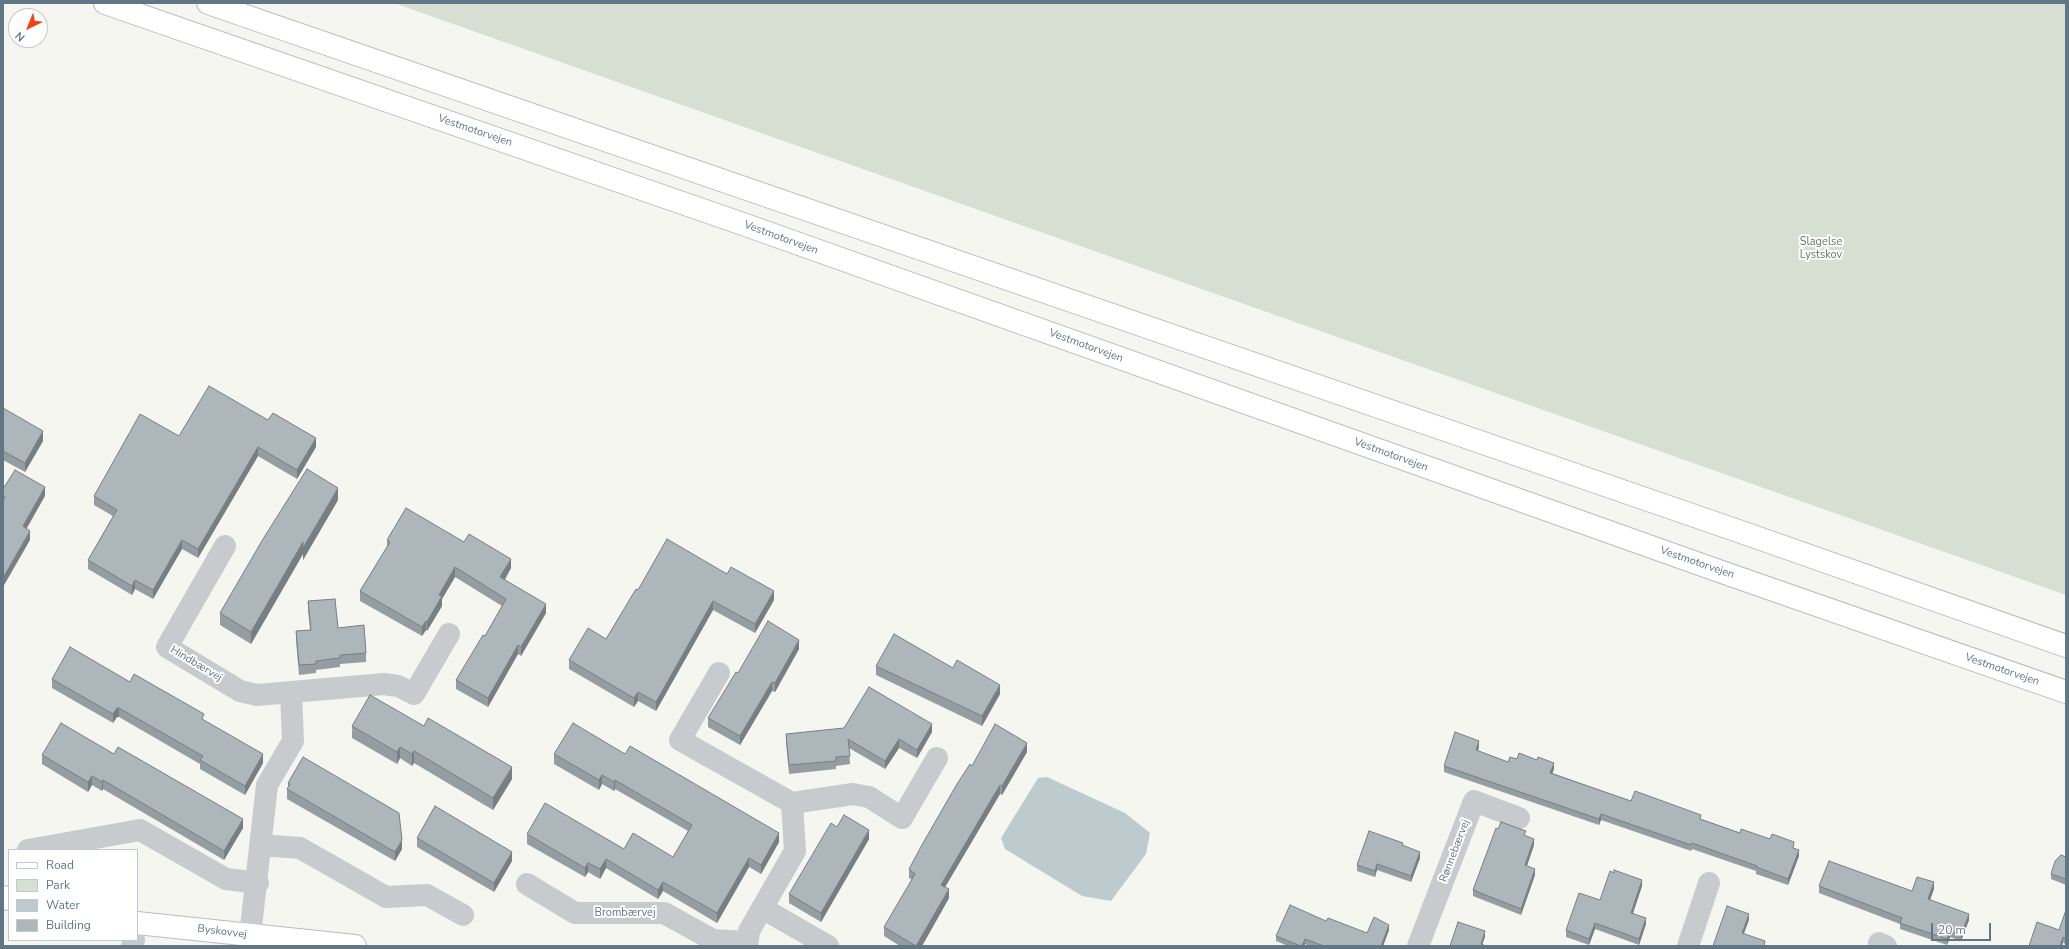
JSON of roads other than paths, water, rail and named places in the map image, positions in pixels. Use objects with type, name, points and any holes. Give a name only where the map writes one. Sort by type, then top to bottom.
[{"type":"main road","name":"Vestmotorvejen","points":[[105,3],[740,223],[1719,571],[2066,692]]},
{"type":"main road","points":[[208,3],[1744,533],[2066,646]]},
{"type":"main road","name":"Byskovvej","points":[[138,928],[250,936],[355,946]]},
{"type":"street","name":"Hindbærvej","points":[[225,546],[167,647],[240,692],[257,695],[384,684],[398,686],[414,694],[449,634]]},
{"type":"street","points":[[719,673],[680,740],[792,803],[853,794],[869,797],[902,818],[937,758]]},
{"type":"street","points":[[250,936],[258,883],[267,785],[293,741],[291,693]]},
{"type":"street","name":"Rønnebærvej","points":[[1418,946],[1474,801],[1519,818]]},
{"type":"street","name":"Brombærvej","points":[[527,884],[575,913],[664,913],[713,940],[747,944],[749,931],[795,851],[792,803]]},
{"type":"street","points":[[34,849],[140,830],[226,879],[258,883]]},
{"type":"street","points":[[261,845],[300,848],[386,897],[427,895],[463,915]]},
{"type":"street","points":[[1688,946],[1709,883]]},
{"type":"street","points":[[762,908],[828,946]]},
{"type":"water","points":[[1047,777],[1125,813],[1150,833],[1146,854],[1111,901],[1082,896],[1005,849],[1001,838],[1038,778]]},
{"type":"park label","name":"Slagelse Lystskov","points":[[1821,248]]}]
